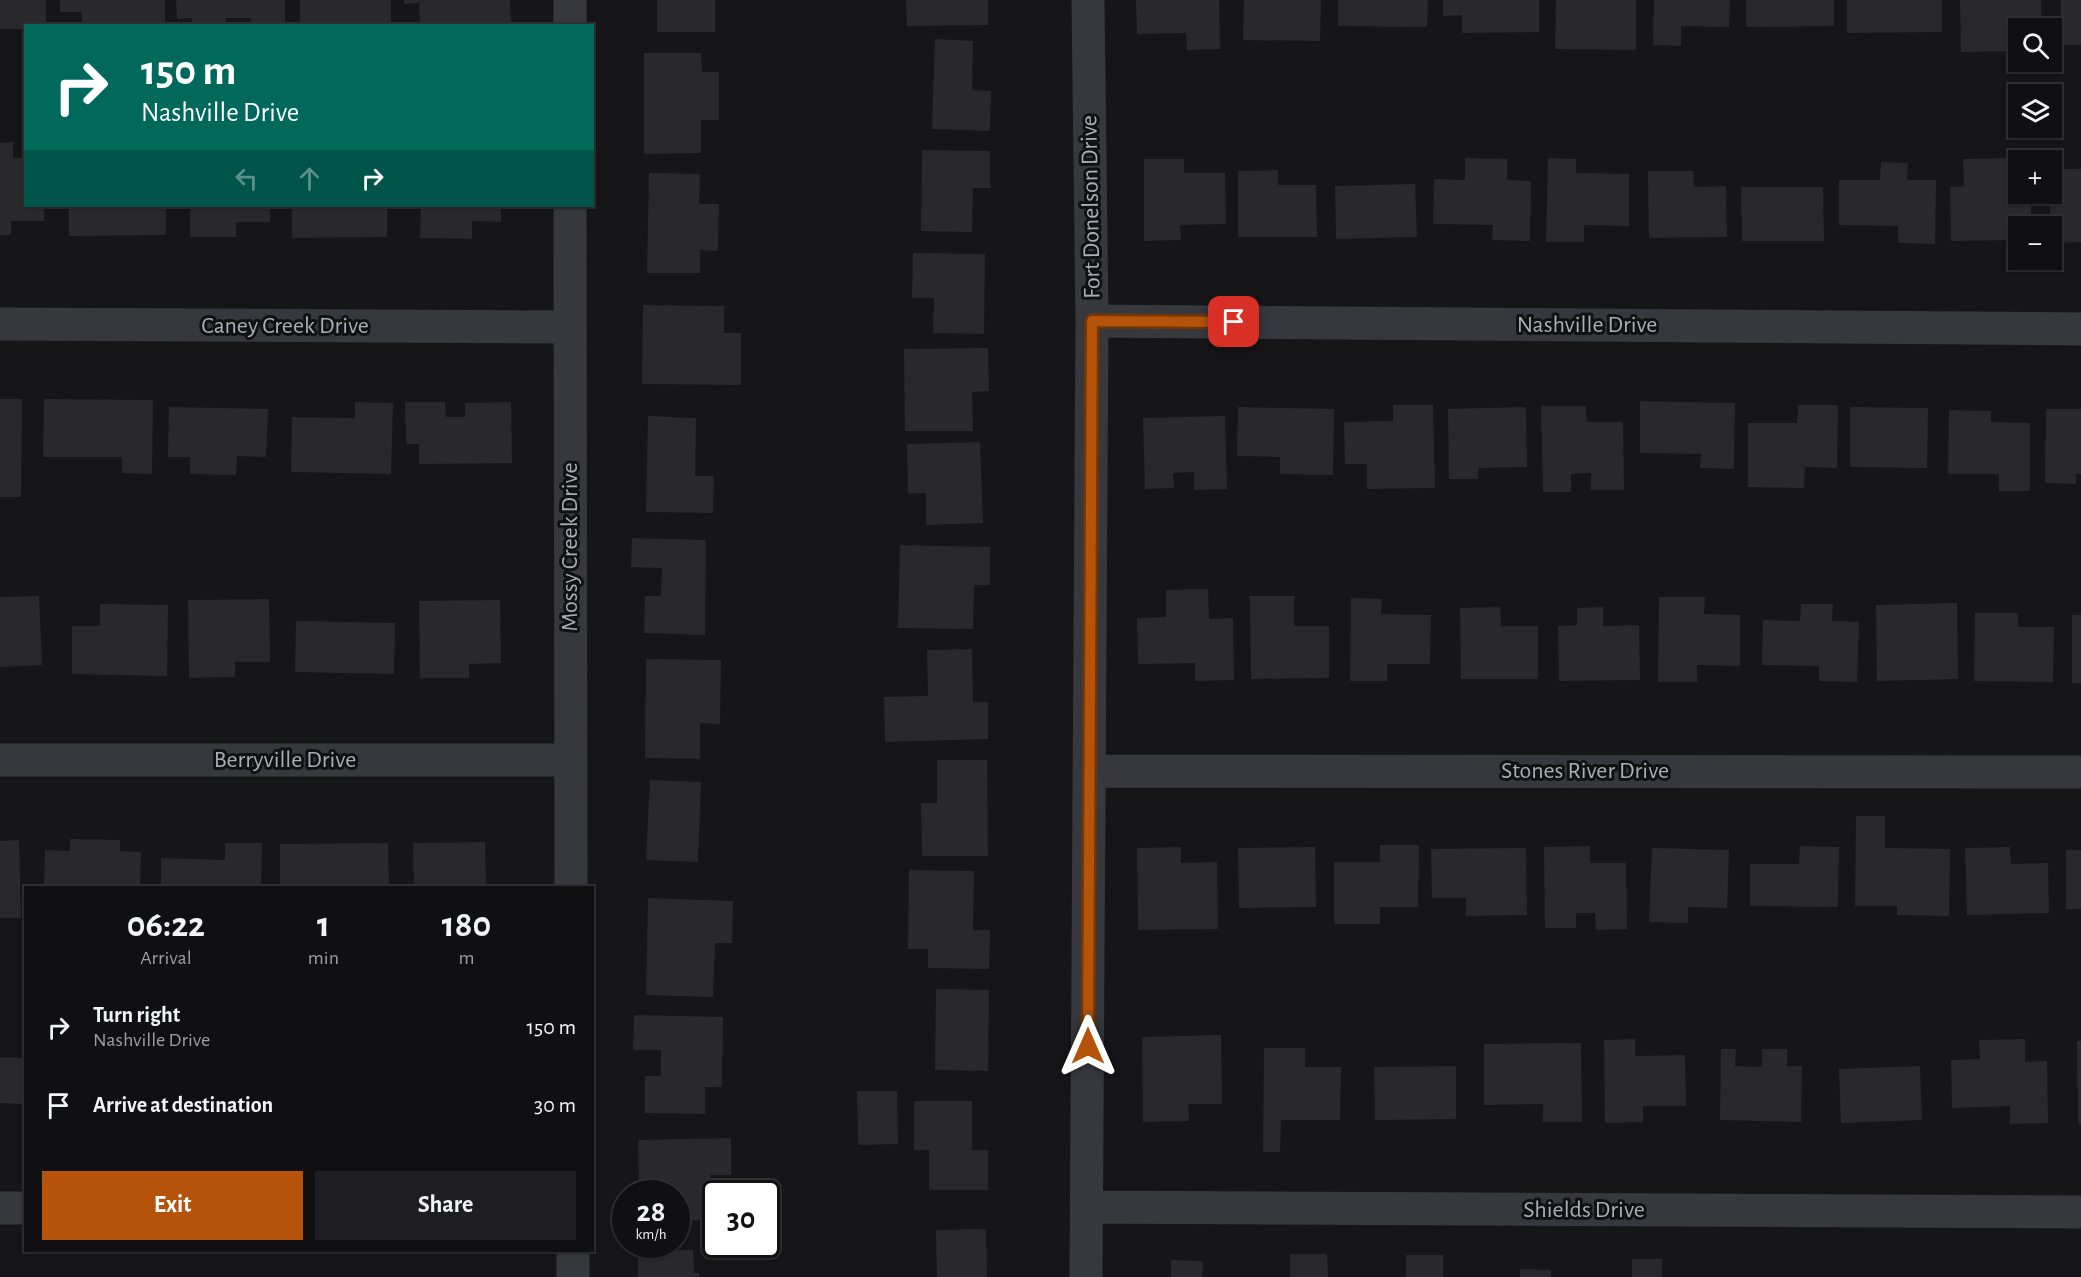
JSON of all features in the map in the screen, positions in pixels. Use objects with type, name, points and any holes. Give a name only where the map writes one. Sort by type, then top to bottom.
[{"type":"street","points":[[570,0],[570,24]]},
{"type":"street","name":"Fort Donelson Drive","points":[[1086,1277],[1092,321],[1088,0]]},
{"type":"street","name":"Mossy Creek Drive","points":[[570,207],[571,886]]},
{"type":"street","name":"Nashville Drive","points":[[1092,321],[2081,329]]},
{"type":"street","name":"Caney Creek Drive","points":[[0,324],[570,327]]},
{"type":"street","name":"Berryville Drive","points":[[0,760],[570,760]]},
{"type":"street","name":"Stones River Drive","points":[[1089,771],[2081,772]]},
{"type":"street","name":"Shields Drive","points":[[1087,1207],[2081,1212]]},
{"type":"street","points":[[0,1208],[24,1208]]},
{"type":"street","points":[[573,1252],[573,1277]]},
{"type":"building","points":[[0,0],[46,0],[46,24],[24,24],[24,29],[0,29]]},
{"type":"building","points":[[60,0],[165,0],[165,23],[82,24],[82,12],[60,12]]},
{"type":"building","points":[[176,0],[285,0],[285,24],[251,24],[251,18],[226,18],[226,24],[193,24],[192,18],[177,19]]},
{"type":"building","points":[[300,0],[391,0],[391,24],[300,24]]},
{"type":"building","points":[[404,0],[510,0],[511,24],[420,24],[419,3],[404,4]]},
{"type":"building","points":[[657,0],[715,0],[715,32],[657,32]]},
{"type":"building","points":[[906,0],[988,0],[988,25],[907,26]]},
{"type":"building","points":[[1136,0],[1219,0],[1220,49],[1187,50],[1186,33],[1137,34]]},
{"type":"building","points":[[1244,0],[1321,0],[1320,41],[1243,40]]},
{"type":"building","points":[[1338,0],[1428,0],[1427,27],[1338,26]]},
{"type":"building","points":[[1443,0],[1539,0],[1539,32],[1462,33],[1462,15],[1443,16]]},
{"type":"building","points":[[1556,0],[1636,0],[1636,50],[1555,49]]},
{"type":"building","points":[[1654,0],[1730,0],[1729,27],[1681,26],[1681,46],[1653,45]]},
{"type":"building","points":[[1746,0],[1834,0],[1834,26],[1746,27]]},
{"type":"building","points":[[1847,0],[1942,0],[1942,32],[1847,33]]},
{"type":"building","points":[[1960,0],[2041,0],[2042,18],[2008,18],[2008,51],[1961,52]]},
{"type":"building","points":[[2061,0],[2081,0],[2081,45],[2062,45]]},
{"type":"building","points":[[935,39],[973,41],[972,90],[991,91],[990,131],[932,129]]},
{"type":"building","points":[[644,53],[701,53],[702,72],[719,72],[719,120],[701,120],[701,153],[644,154]]},
{"type":"building","points":[[13,142],[13,158],[24,158],[24,207],[44,207],[44,221],[11,221],[11,235],[0,235],[0,143]]},
{"type":"building","points":[[922,150],[990,151],[990,188],[973,188],[972,232],[921,231]]},
{"type":"building","points":[[1465,158],[1507,159],[1507,180],[1531,181],[1530,241],[1492,240],[1493,225],[1433,224],[1434,179],[1465,180]]},
{"type":"building","points":[[1548,158],[1576,159],[1576,173],[1629,174],[1629,226],[1584,225],[1584,242],[1546,242]]},
{"type":"building","points":[[2008,158],[2008,204],[2031,204],[2031,216],[2008,216],[2008,240],[1951,241],[1950,187],[1964,186],[1963,159]]},
{"type":"building","points":[[1144,159],[1184,159],[1184,173],[1225,173],[1226,224],[1180,225],[1181,240],[1144,241]]},
{"type":"building","points":[[1881,162],[1908,163],[1907,180],[1936,180],[1935,244],[1898,243],[1898,226],[1839,225],[1839,180],[1880,180]]},
{"type":"building","points":[[2062,169],[2081,169],[2081,242],[2062,243],[2062,216],[2050,216],[2050,204],[2062,204]]},
{"type":"building","points":[[1278,170],[1278,185],[1316,185],[1317,237],[1238,237],[1238,171]]},
{"type":"building","points":[[1648,171],[1693,171],[1694,187],[1726,186],[1727,237],[1649,238]]},
{"type":"building","points":[[649,173],[700,174],[699,204],[719,204],[718,251],[700,250],[700,273],[647,273]]},
{"type":"building","points":[[1415,184],[1417,237],[1336,239],[1335,186]]},
{"type":"building","points":[[1741,187],[1823,187],[1824,241],[1742,241]]},
{"type":"building","points":[[69,207],[166,207],[166,235],[69,236]]},
{"type":"building","points":[[190,207],[270,207],[270,222],[236,222],[236,237],[190,237]]},
{"type":"building","points":[[292,207],[387,207],[387,237],[292,238]]},
{"type":"building","points":[[421,207],[501,207],[501,222],[472,221],[472,239],[420,238]]},
{"type":"building","points":[[913,253],[985,254],[984,334],[933,333],[934,298],[912,298]]},
{"type":"building","points":[[643,305],[724,306],[724,333],[741,333],[741,385],[642,384]]},
{"type":"building","points":[[988,348],[989,391],[972,392],[973,431],[905,431],[904,349]]},
{"type":"building","points":[[0,399],[22,399],[21,497],[0,497]]},
{"type":"building","points":[[44,399],[153,400],[152,474],[122,473],[122,457],[43,457]]},
{"type":"building","points":[[1640,401],[1735,403],[1734,469],[1700,468],[1701,454],[1640,453]]},
{"type":"building","points":[[355,402],[393,403],[391,474],[291,472],[292,417],[355,418]]},
{"type":"building","points":[[405,402],[445,402],[446,417],[465,417],[465,403],[511,402],[512,463],[419,464],[419,444],[406,444]]},
{"type":"building","points":[[1393,405],[1433,405],[1435,488],[1367,489],[1367,464],[1345,464],[1344,422],[1393,421]]},
{"type":"building","points":[[1798,405],[1838,405],[1837,468],[1805,467],[1804,488],[1748,487],[1748,423],[1797,423]]},
{"type":"building","points":[[1541,406],[1586,406],[1587,422],[1623,422],[1624,490],[1591,490],[1591,473],[1571,474],[1571,492],[1543,492]]},
{"type":"building","points":[[169,407],[268,409],[266,457],[237,456],[236,475],[190,474],[190,457],[168,457]]},
{"type":"building","points":[[1238,407],[1334,409],[1333,475],[1280,474],[1280,457],[1237,456]]},
{"type":"building","points":[[1526,407],[1527,467],[1478,468],[1478,479],[1449,479],[1448,409]]},
{"type":"building","points":[[1850,407],[1928,408],[1927,468],[1850,467]]},
{"type":"building","points":[[2046,409],[2081,409],[2081,474],[2076,474],[2076,484],[2045,483]]},
{"type":"building","points":[[1949,410],[1991,411],[1991,422],[2030,423],[2030,491],[1999,491],[1999,474],[1948,474]]},
{"type":"building","points":[[648,416],[696,418],[695,476],[714,476],[713,513],[646,512]]},
{"type":"building","points":[[1225,416],[1227,489],[1194,490],[1194,472],[1173,473],[1174,488],[1145,489],[1143,418]]},
{"type":"building","points":[[980,442],[983,523],[926,525],[926,493],[908,494],[907,444]]},
{"type":"building","points":[[632,538],[706,540],[705,635],[644,633],[645,596],[661,596],[662,568],[631,567]]},
{"type":"building","points":[[900,545],[990,547],[990,585],[974,585],[973,629],[898,628]]},
{"type":"building","points":[[1208,589],[1209,619],[1233,618],[1234,680],[1195,681],[1195,663],[1138,664],[1137,618],[1166,617],[1166,590]]},
{"type":"building","points":[[39,596],[42,665],[0,667],[0,597]]},
{"type":"building","points":[[1250,596],[1294,596],[1294,626],[1329,626],[1329,678],[1251,679]]},
{"type":"building","points":[[1659,597],[1705,597],[1704,614],[1740,615],[1740,666],[1697,665],[1697,682],[1658,682]]},
{"type":"building","points":[[1351,598],[1382,599],[1381,614],[1431,615],[1430,664],[1387,664],[1387,681],[1350,681]]},
{"type":"building","points":[[269,599],[270,662],[235,662],[235,677],[189,678],[188,600]]},
{"type":"building","points":[[500,600],[501,663],[469,664],[469,678],[420,678],[419,601]]},
{"type":"building","points":[[1957,603],[1958,679],[1877,681],[1876,605]]},
{"type":"building","points":[[100,604],[168,605],[167,676],[72,674],[72,626],[100,626]]},
{"type":"building","points":[[1801,604],[1833,604],[1832,621],[1859,622],[1857,682],[1819,681],[1819,666],[1762,665],[1763,620],[1800,621]]},
{"type":"building","points":[[1500,607],[1501,626],[1538,626],[1538,679],[1461,679],[1460,608]]},
{"type":"building","points":[[1603,607],[1603,626],[1639,625],[1640,680],[1559,681],[1558,626],[1577,625],[1577,608]]},
{"type":"building","points":[[1975,613],[2018,613],[2018,627],[2054,627],[2053,682],[1974,681]]},
{"type":"building","points":[[2072,615],[2081,615],[2081,683],[2072,683]]},
{"type":"building","points":[[296,621],[395,623],[394,674],[295,672]]},
{"type":"building","points":[[972,649],[973,702],[988,702],[988,739],[885,742],[884,697],[928,696],[927,650]]},
{"type":"building","points":[[646,659],[721,660],[720,724],[700,723],[700,759],[645,758]]},
{"type":"building","points":[[937,760],[987,760],[988,856],[922,856],[921,803],[937,803]]},
{"type":"building","points":[[650,780],[701,782],[698,862],[646,860]]},
{"type":"building","points":[[1856,816],[1885,816],[1885,848],[1950,849],[1949,916],[1897,915],[1897,906],[1855,906]]},
{"type":"building","points":[[70,839],[120,840],[120,851],[141,852],[140,886],[44,886],[45,850],[70,851]]},
{"type":"building","points":[[19,840],[21,918],[0,918],[0,841]]},
{"type":"building","points":[[485,842],[486,886],[414,886],[413,843]]},
{"type":"building","points":[[225,843],[262,843],[261,886],[161,886],[161,858],[225,860]]},
{"type":"building","points":[[388,843],[389,886],[280,886],[280,844]]},
{"type":"building","points":[[1380,845],[1419,845],[1418,907],[1380,907],[1380,924],[1334,924],[1334,862],[1380,862]]},
{"type":"building","points":[[1590,846],[1590,863],[1626,863],[1627,929],[1596,930],[1595,913],[1576,913],[1576,928],[1545,928],[1544,847]]},
{"type":"building","points":[[1800,846],[1839,847],[1838,907],[1750,906],[1750,864],[1799,864]]},
{"type":"building","points":[[1181,847],[1181,863],[1217,862],[1218,929],[1138,930],[1137,848]]},
{"type":"building","points":[[1315,847],[1316,907],[1239,908],[1238,848]]},
{"type":"building","points":[[2010,847],[2011,864],[2048,863],[2049,913],[1967,915],[1965,848]]},
{"type":"building","points":[[1526,848],[1527,915],[1466,916],[1466,898],[1432,898],[1431,849]]},
{"type":"building","points":[[1652,848],[1729,850],[1727,908],[1688,907],[1688,923],[1649,922]]},
{"type":"building","points":[[2066,850],[2081,850],[2081,909],[2066,909]]},
{"type":"building","points":[[909,870],[974,871],[973,930],[990,930],[989,969],[928,968],[928,949],[908,949]]},
{"type":"building","points":[[648,898],[733,901],[732,943],[715,943],[713,997],[646,995]]},
{"type":"building","points":[[936,989],[989,990],[988,1071],[935,1070]]},
{"type":"building","points":[[634,1015],[723,1017],[722,1087],[705,1087],[705,1114],[645,1113],[645,1076],[661,1076],[661,1050],[633,1050]]},
{"type":"building","points":[[1221,1035],[1222,1104],[1188,1104],[1189,1121],[1143,1122],[1142,1037]]},
{"type":"building","points":[[1635,1039],[1635,1056],[1685,1055],[1686,1106],[1643,1106],[1643,1122],[1605,1123],[1604,1040]]},
{"type":"building","points":[[2025,1039],[2025,1062],[2047,1061],[2048,1123],[2010,1124],[2010,1106],[1952,1108],[1951,1060],[1980,1059],[1979,1040]]},
{"type":"building","points":[[2077,1041],[2081,1041],[2081,1124],[2078,1124]]},
{"type":"building","points":[[1581,1043],[1582,1122],[1543,1122],[1543,1104],[1484,1105],[1484,1044]]},
{"type":"building","points":[[1264,1048],[1305,1048],[1305,1067],[1341,1067],[1340,1120],[1281,1120],[1280,1152],[1263,1152]]},
{"type":"building","points":[[1721,1049],[1736,1049],[1735,1066],[1762,1067],[1762,1049],[1787,1049],[1787,1066],[1802,1066],[1801,1122],[1720,1120]]},
{"type":"building","points":[[0,1057],[24,1058],[24,1104],[0,1103]]},
{"type":"building","points":[[1456,1066],[1456,1119],[1375,1120],[1374,1067]]},
{"type":"building","points":[[1920,1066],[1922,1120],[1841,1123],[1839,1069]]},
{"type":"building","points":[[857,1091],[897,1091],[898,1144],[858,1145]]},
{"type":"building","points":[[914,1101],[972,1101],[972,1150],[988,1150],[988,1190],[929,1190],[929,1150],[914,1150]]},
{"type":"building","points":[[731,1138],[731,1175],[710,1175],[710,1180],[702,1180],[702,1220],[690,1221],[690,1180],[639,1180],[638,1140]]},
{"type":"building","points":[[986,1229],[987,1277],[937,1277],[936,1230]]},
{"type":"building","points":[[690,1250],[693,1250],[694,1273],[699,1273],[699,1277],[638,1277],[638,1258],[690,1258]]},
{"type":"building","points":[[1290,1254],[1327,1254],[1328,1277],[1290,1277]]},
{"type":"building","points":[[1406,1255],[1443,1255],[1443,1277],[1406,1277]]},
{"type":"building","points":[[1632,1259],[1662,1259],[1662,1277],[1632,1277]]},
{"type":"building","points":[[1171,1260],[1203,1261],[1202,1277],[1171,1277]]},
{"type":"building","points":[[1520,1269],[1551,1270],[1551,1277],[1520,1277]]},
{"type":"route","points":[[1088,1046],[1092,321],[1234,322]]}]
